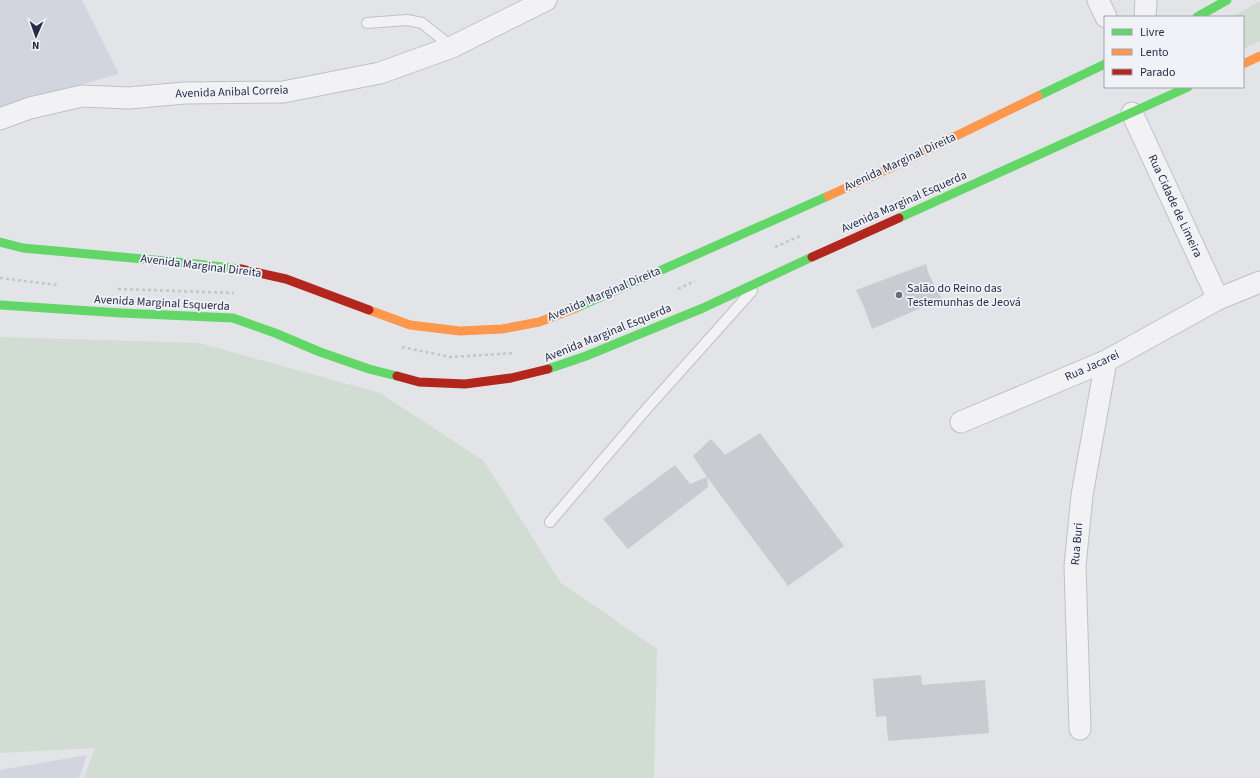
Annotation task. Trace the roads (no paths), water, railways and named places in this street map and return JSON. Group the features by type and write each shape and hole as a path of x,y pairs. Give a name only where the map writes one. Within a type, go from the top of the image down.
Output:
{"main road":[{"path":"1199,16 1227,0"},
{"path":"1244,64 1260,56"},
{"name":"Avenida Marginal Direita","path":"0,242 23,248 247,270 286,279 410,325 460,331 502,329 539,322 572,310 714,248 886,170 1104,64"},
{"name":"Avenida Marginal Esquerda","path":"0,305 121,313 233,318 320,352 369,369 419,382 465,384 511,378 546,370 586,356 703,308 763,279 1186,88"}],"street":[{"name":"Avenida Anibal Correia","path":"0,119 30,108 82,96 129,98 184,93 283,92 380,73 452,47 527,8 546,0"},
{"path":"1098,0 1106,16"},
{"path":"1145,16 1146,0"},
{"name":"Rua Cidade de Limeira","path":"1132,113 1218,299"},
{"name":"Rua Jacarei","path":"961,422 1106,361 1218,299 1259,283"},
{"name":"Rua Buri","path":"1080,729 1075,566 1082,496 1106,361"}],"lane":[{"path":"367,23 407,20 422,23 452,47"},
{"path":"550,522 642,414 763,279"}],"place":[{"name":"Salão do Reino das Testemunhas de Jeová","path":"899,295"}]}
